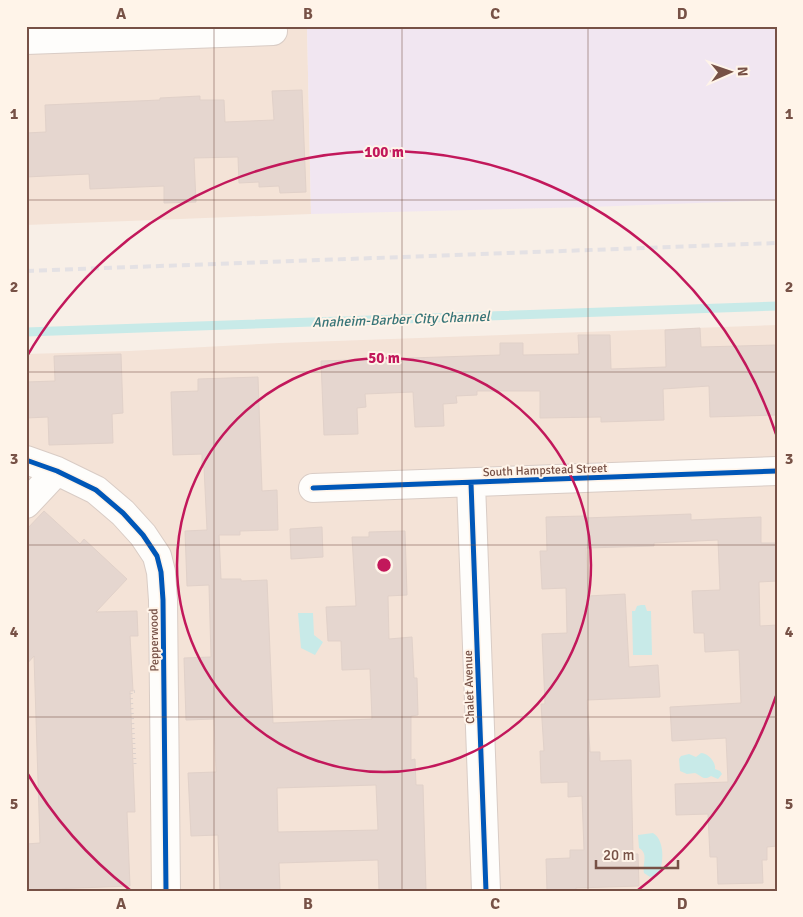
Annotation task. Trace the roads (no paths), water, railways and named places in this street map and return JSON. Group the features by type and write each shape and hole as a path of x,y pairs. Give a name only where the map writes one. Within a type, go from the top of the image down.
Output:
{"street":[{"path":"26,40 96,32 274,31"},
{"name":"Pepperwood","path":"26,460 57,471 96,490 123,513 143,535 156,556 161,572 163,600 166,891"},
{"path":"26,504 57,471"},
{"name":"South Hampstead Street","path":"313,488 777,471"},
{"name":"Chalet Avenue","path":"471,483 486,891"}],"water":[{"path":"645,605 647,611 651,611 652,655 633,655 632,611 635,611 637,606"},
{"path":"298,613 313,613 314,635 323,642 315,655 301,648"},
{"path":"701,753 711,758 715,769 722,774 718,779 711,776 704,778 695,773 687,774 680,771 679,759 681,756 689,754 696,757"},
{"path":"653,833 660,841 662,859 658,875 650,877 644,873 644,853 639,848 638,835"}],"waterway":[{"name":"Anaheim-Barber City Channel","path":"26,332 777,306"}],"railway":[{"path":"26,271 777,243"}]}
